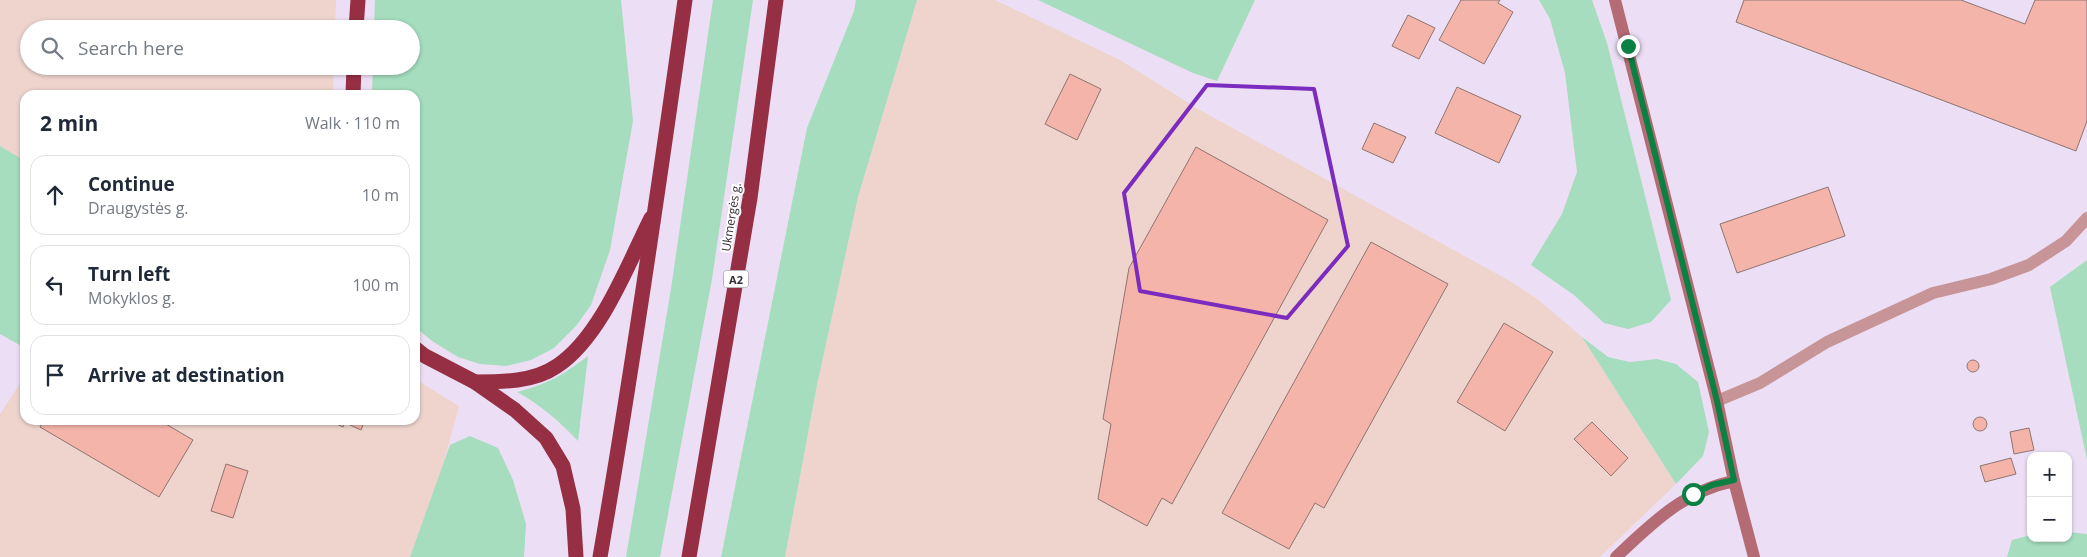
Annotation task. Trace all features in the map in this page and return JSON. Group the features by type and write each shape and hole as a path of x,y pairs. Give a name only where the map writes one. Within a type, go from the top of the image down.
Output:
{"highway":[{"path":"357,20 358,0"},
{"path":"600,557 657,205 685,0"},
{"name":"Ukmergės g.","path":"689,557 750,198 776,0"},
{"path":"353,90 354,75"},
{"path":"475,382 499,382 539,375 557,366 579,347 599,323 657,205"},
{"path":"420,352 475,382 515,410 546,438 562,466 572,509 576,557"}],"street":[{"path":"1615,0 1717,401 1734,480 1754,557"},
{"path":"1717,401 1760,383 1828,342 1933,293 1991,279 2029,265 2066,241 2087,218"},
{"path":"1616,557 1659,517 1693,494 1712,485 1734,480"}],"highlighted area":[{"path":"1207,85 1314,89 1348,246 1287,318 1140,291 1124,193"}],"shaded area":[{"path":"0,0 336,0 335,20 20,20 20,75 334,75 333,90 20,90 20,158 0,146"},
{"path":"917,0 995,0 1120,60 1200,110 1510,281 1536,298 1582,337 1676,484 1600,557 785,557 817,385 858,197"},
{"path":"420,382 459,406 441,473 410,557 0,557 0,414 20,384 20,425 420,425"}],"green space":[{"path":"375,0 621,0 633,121 610,250 591,305 576,326 554,348 531,360 506,366 480,364 458,357 420,331 420,90 372,90 373,75 420,75 420,20 374,20"},
{"path":"713,0 753,0 712,279 660,557 626,557 671,289"},
{"path":"856,0 917,0 858,197 817,385 785,557 721,557 807,128 854,11"},
{"path":"1038,0 1255,0 1217,81 1193,73"},
{"path":"1539,0 1592,0 1607,43 1671,300 1651,322 1628,329 1604,323 1574,295 1531,265 1562,214 1577,172 1565,73 1550,19"},
{"path":"0,146 20,158 20,345 0,334"},
{"path":"2087,260 2087,460 2050,287"},
{"path":"1582,337 1608,357 1630,362 1657,359 1676,364 1698,382 1709,432 1703,456 1676,484"},
{"path":"588,356 578,441 550,414 517,392 538,386 555,378"},
{"path":"470,436 498,448 513,480 526,524 524,557 410,557 450,445"},
{"path":"2072,532 2087,534 2087,557 2007,557 2012,540 2027,536 2027,542 2072,542"}],"building":[{"path":"1461,0 1500,0 1498,3 1513,12 1484,64 1439,40"},
{"path":"1744,0 1961,0 2025,24 2035,0 2087,0 2087,121 2076,151 1736,22"},
{"path":"1408,15 1435,28 1419,59 1392,46"},
{"path":"1070,74 1101,89 1077,140 1045,124"},
{"path":"1457,87 1521,116 1499,163 1435,133"},
{"path":"1374,123 1406,137 1393,163 1362,149"},
{"path":"1196,147 1328,220 1172,504 1162,498 1147,526 1098,499 1111,424 1103,419 1129,268"},
{"path":"1828,187 1845,236 1737,273 1720,224"},
{"path":"1371,242 1448,284 1324,508 1315,503 1289,549 1222,513"},
{"path":"1504,323 1553,352 1505,431 1457,402"},
{"path":"1971,360 1975,360 1979,366 1975,372 1971,372 1967,368 1967,364"},
{"path":"1980,417 1985,419 1987,424 1985,429 1980,431 1975,429 1973,424 1975,419"},
{"path":"1592,422 1628,458 1611,476 1574,439"},
{"path":"41,425 168,425 193,440 159,497 40,427"},
{"path":"350,425 363,425 361,430"},
{"path":"2029,428 2034,450 2014,454 2010,432"},
{"path":"2011,458 2016,474 1985,482 1980,466"},
{"path":"226,464 248,471 233,518 211,511"}],"route":[{"path":"1628,46 1717,401 1734,480 1712,485 1693,494"}]}
